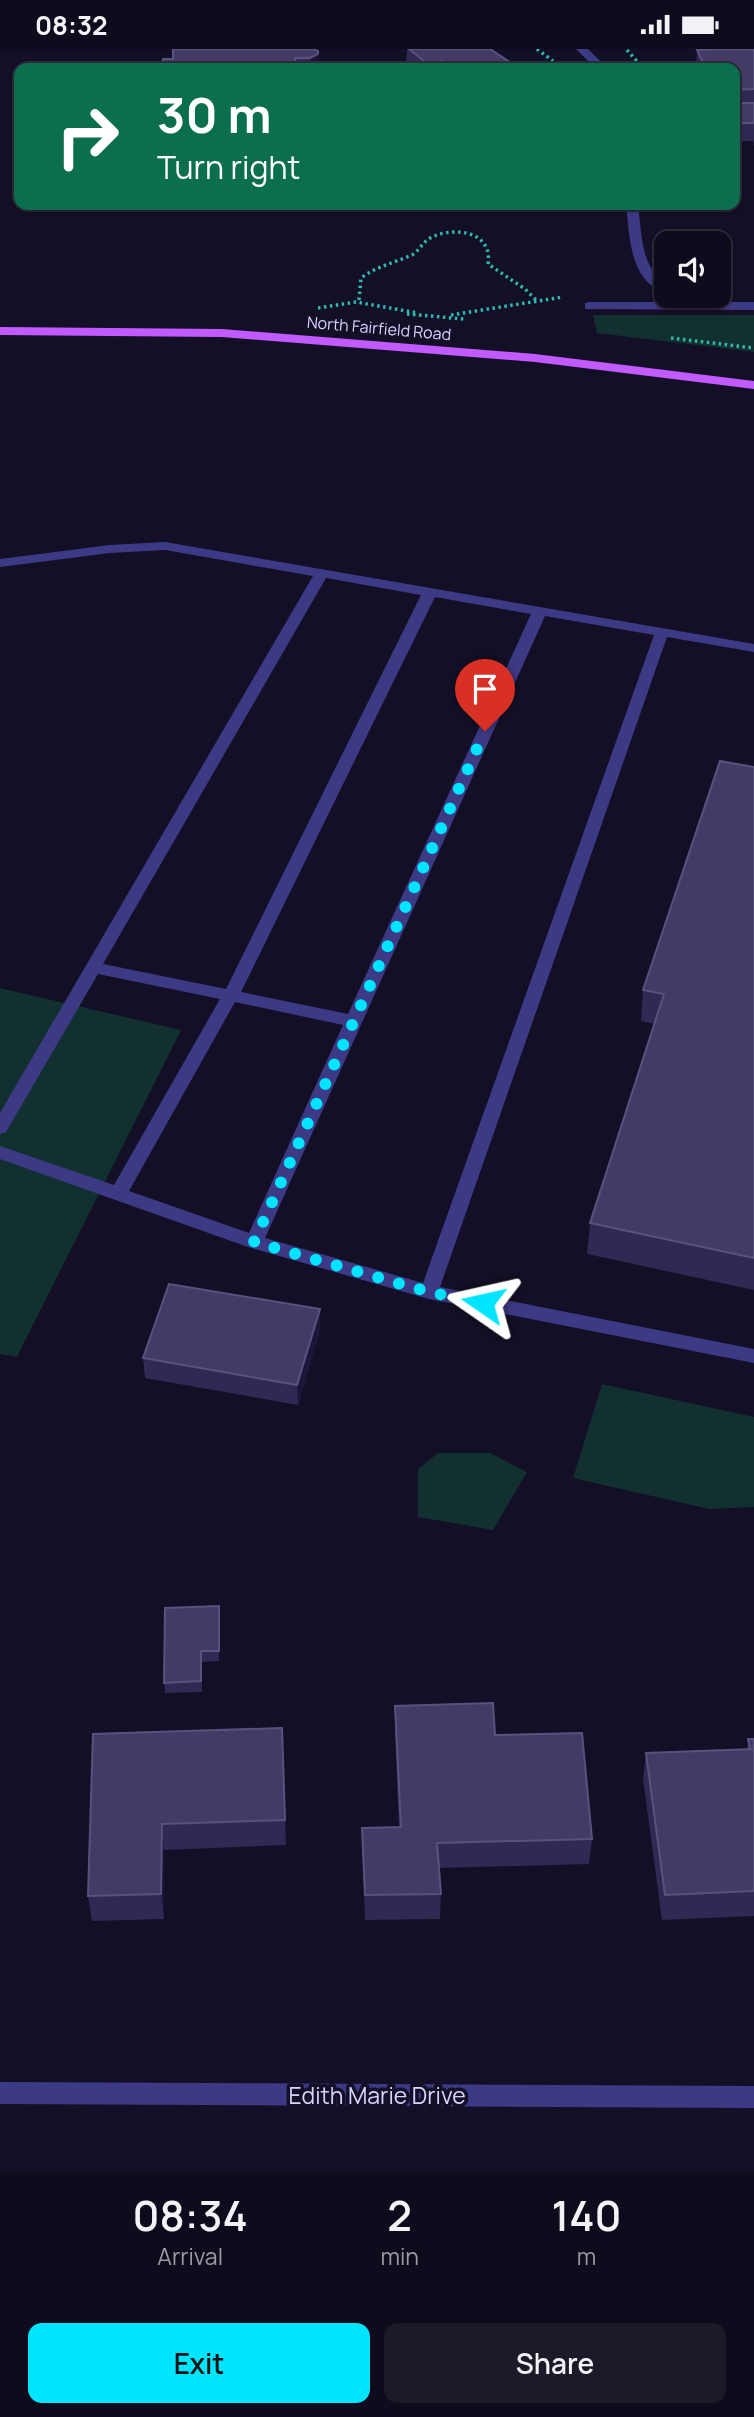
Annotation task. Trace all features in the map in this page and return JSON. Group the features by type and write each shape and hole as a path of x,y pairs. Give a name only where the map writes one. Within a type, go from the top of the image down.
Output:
{"main road":[{"name":"North Fairfield Road","path":"0,331 222,333 535,358 754,385"}],"street":[{"path":"582,49 596,63"},
{"path":"633,210 643,271 654,282"},
{"path":"589,306 654,306"},
{"path":"731,306 754,306"},
{"path":"0,563 110,549 165,546 754,648"},
{"path":"0,1128 322,573"},
{"path":"118,1194 230,995 430,592"},
{"path":"254,1242 540,611"},
{"path":"429,1292 663,632"},
{"path":"93,967 353,1021"},
{"path":"0,1152 254,1242 429,1292 754,1356"},
{"name":"Edith Marie Drive","path":"0,2093 754,2097"}],"path":[{"path":"537,49 554,63"},
{"path":"626,49 639,63"},
{"path":"359,300 361,278 375,266 417,253 426,240 453,232 474,235 483,240 489,249 488,264 499,276 530,291 536,300"},
{"path":"318,308 337,302 359,300 433,316 456,315 536,300 570,297"}],"green space":[{"path":"593,315 754,315 754,352 597,333"},
{"path":"0,988 181,1030 17,1357 0,1354"},
{"path":"602,1384 754,1417 754,1507 709,1509 573,1478"},
{"path":"438,1453 490,1453 527,1472 493,1530 418,1517 418,1469"}],"building":[{"path":"173,49 318,51 318,54 310,58 295,58 296,63 163,63 163,59 173,59"},
{"path":"409,49 490,49 511,63 442,61 426,63"},
{"path":"754,49 754,89 740,90 740,63 703,63 697,50"},
{"path":"740,103 754,103 754,123 740,123"},
{"path":"720,761 754,767 754,1258 590,1223 664,994 643,990"},
{"path":"169,1284 320,1309 297,1385 143,1358"},
{"path":"219,1606 219,1651 201,1651 201,1681 164,1683 165,1608"},
{"path":"493,1703 495,1735 582,1733 592,1839 437,1843 441,1894 365,1895 362,1828 401,1827 395,1706"},
{"path":"282,1728 285,1820 162,1824 161,1894 88,1896 93,1734"},
{"path":"748,1739 754,1739 754,1749 750,1749"},
{"path":"754,1749 754,1891 665,1895 646,1753"}],"route":[{"path":"483,1303 429,1292 254,1242 485,731"}]}
